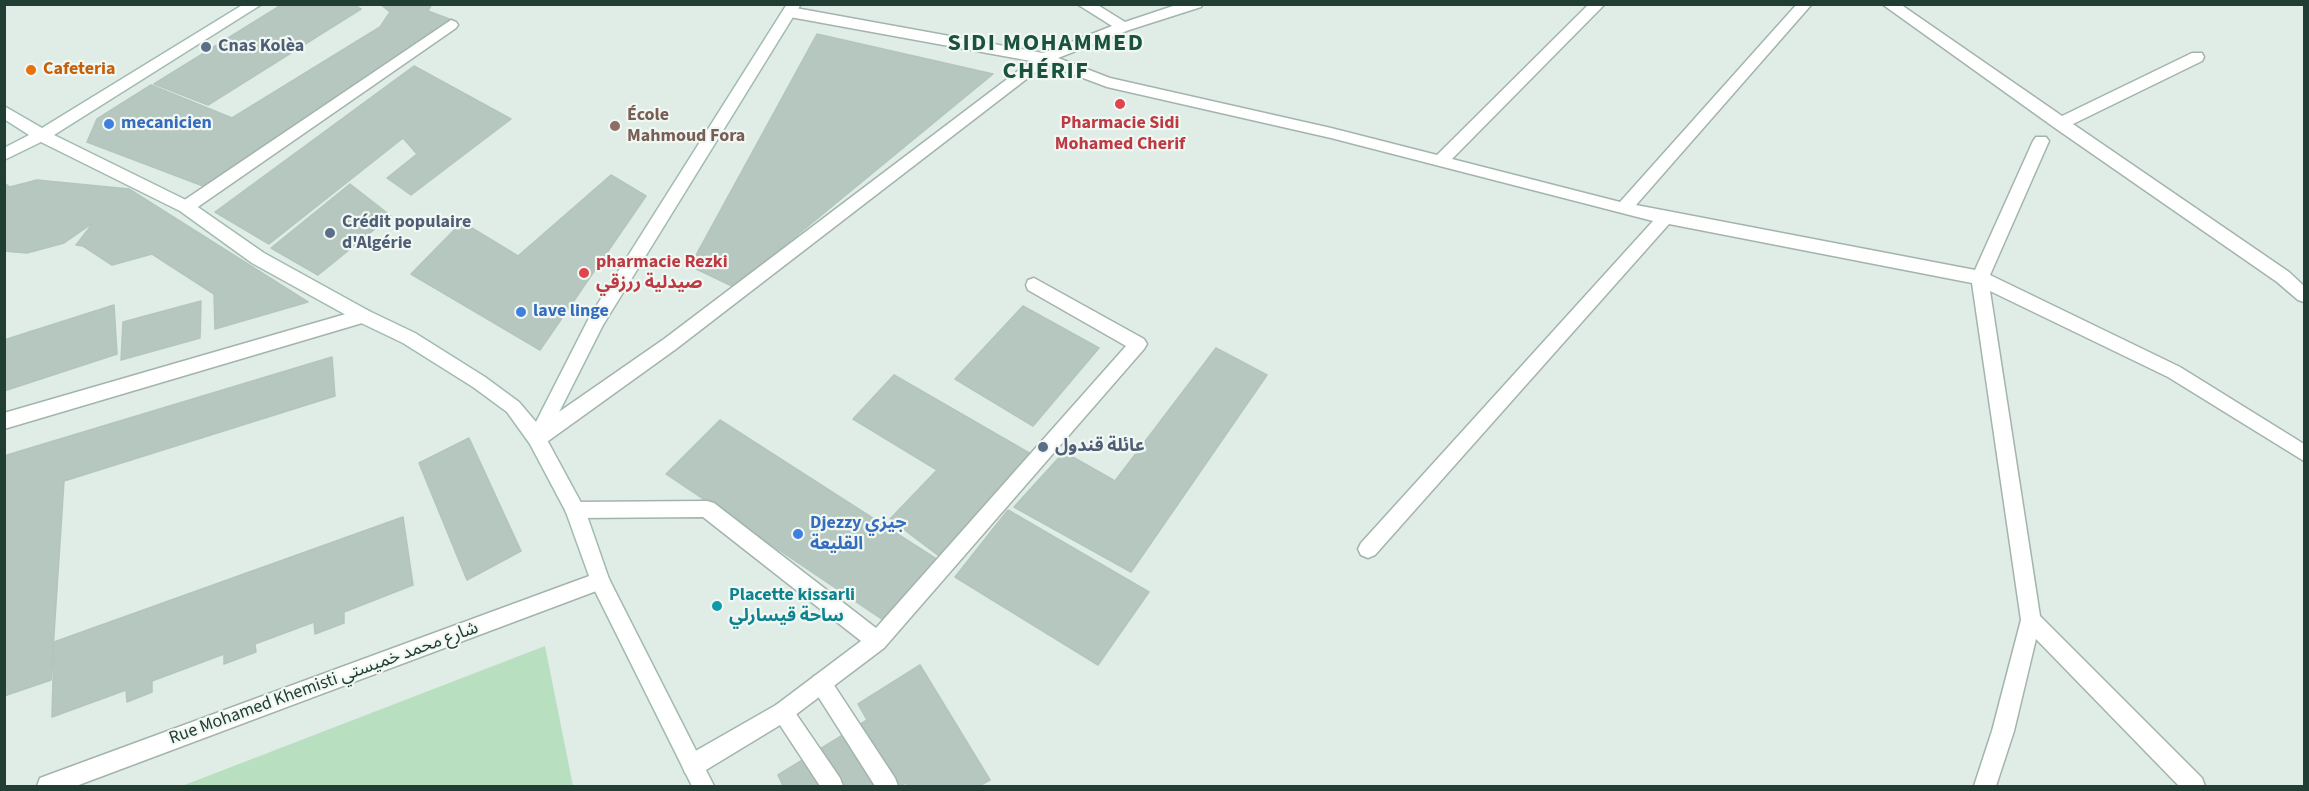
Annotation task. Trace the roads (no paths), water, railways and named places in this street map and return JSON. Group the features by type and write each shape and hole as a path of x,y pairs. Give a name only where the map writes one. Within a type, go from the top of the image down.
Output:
{"street":[{"path":"4,155 43,136 255,4"},
{"path":"1084,4 1124,27"},
{"path":"537,438 670,344 1044,58 1124,27 1196,4"},
{"path":"1439,162 1598,4"},
{"path":"1623,209 1805,4"},
{"path":"1889,4 2273,271 2304,295"},
{"path":"537,438 596,321 792,8 1044,58 1107,82 1331,133 1623,209 1980,278 2174,372 2304,453"},
{"path":"186,207 451,26"},
{"path":"2060,124 2197,57"},
{"path":"4,111 43,136 186,207 258,258 363,316 409,338 479,381 513,407 537,438 575,510 600,581 703,786"},
{"path":"1985,786 2003,731 2031,620 1980,278 2041,141"},
{"path":"1368,549 1666,217"},
{"path":"693,765 783,712 877,641 1138,344 1034,285"},
{"path":"4,422 363,316"},
{"path":"575,510 707,509 877,641"},
{"name":"Rue Mohamed Khemisti شارع محمد خميستي","path":"48,786 600,581"},
{"path":"2031,620 2194,786"},
{"path":"821,683 887,786"},
{"path":"783,712 832,786"}],"place":[{"name":"Cnas Kolèa","path":"206,47"},
{"name":"Cafeteria","path":"31,70"},
{"name":"Pharmacie Sidi Mohamed Cherif","path":"1120,104"},
{"name":"mecanicien","path":"109,124"},
{"name":"École Mahmoud Fora","path":"615,126"},
{"name":"Crédit populaire d'Algérie","path":"330,233"},
{"name":"pharmacie Rezki صيدلية ررزقي","path":"584,273"},
{"name":"lave linge","path":"521,312"},
{"name":"عائلة قندول","path":"1043,447"},
{"name":"Djezzy جيزي القليعة","path":"798,534"},
{"name":"Placette kissarli ساحة قيسارلي","path":"717,606"}],"district":[{"name":"SIDI MOHAMMED CHÉRIF","path":"1046,59"}]}
